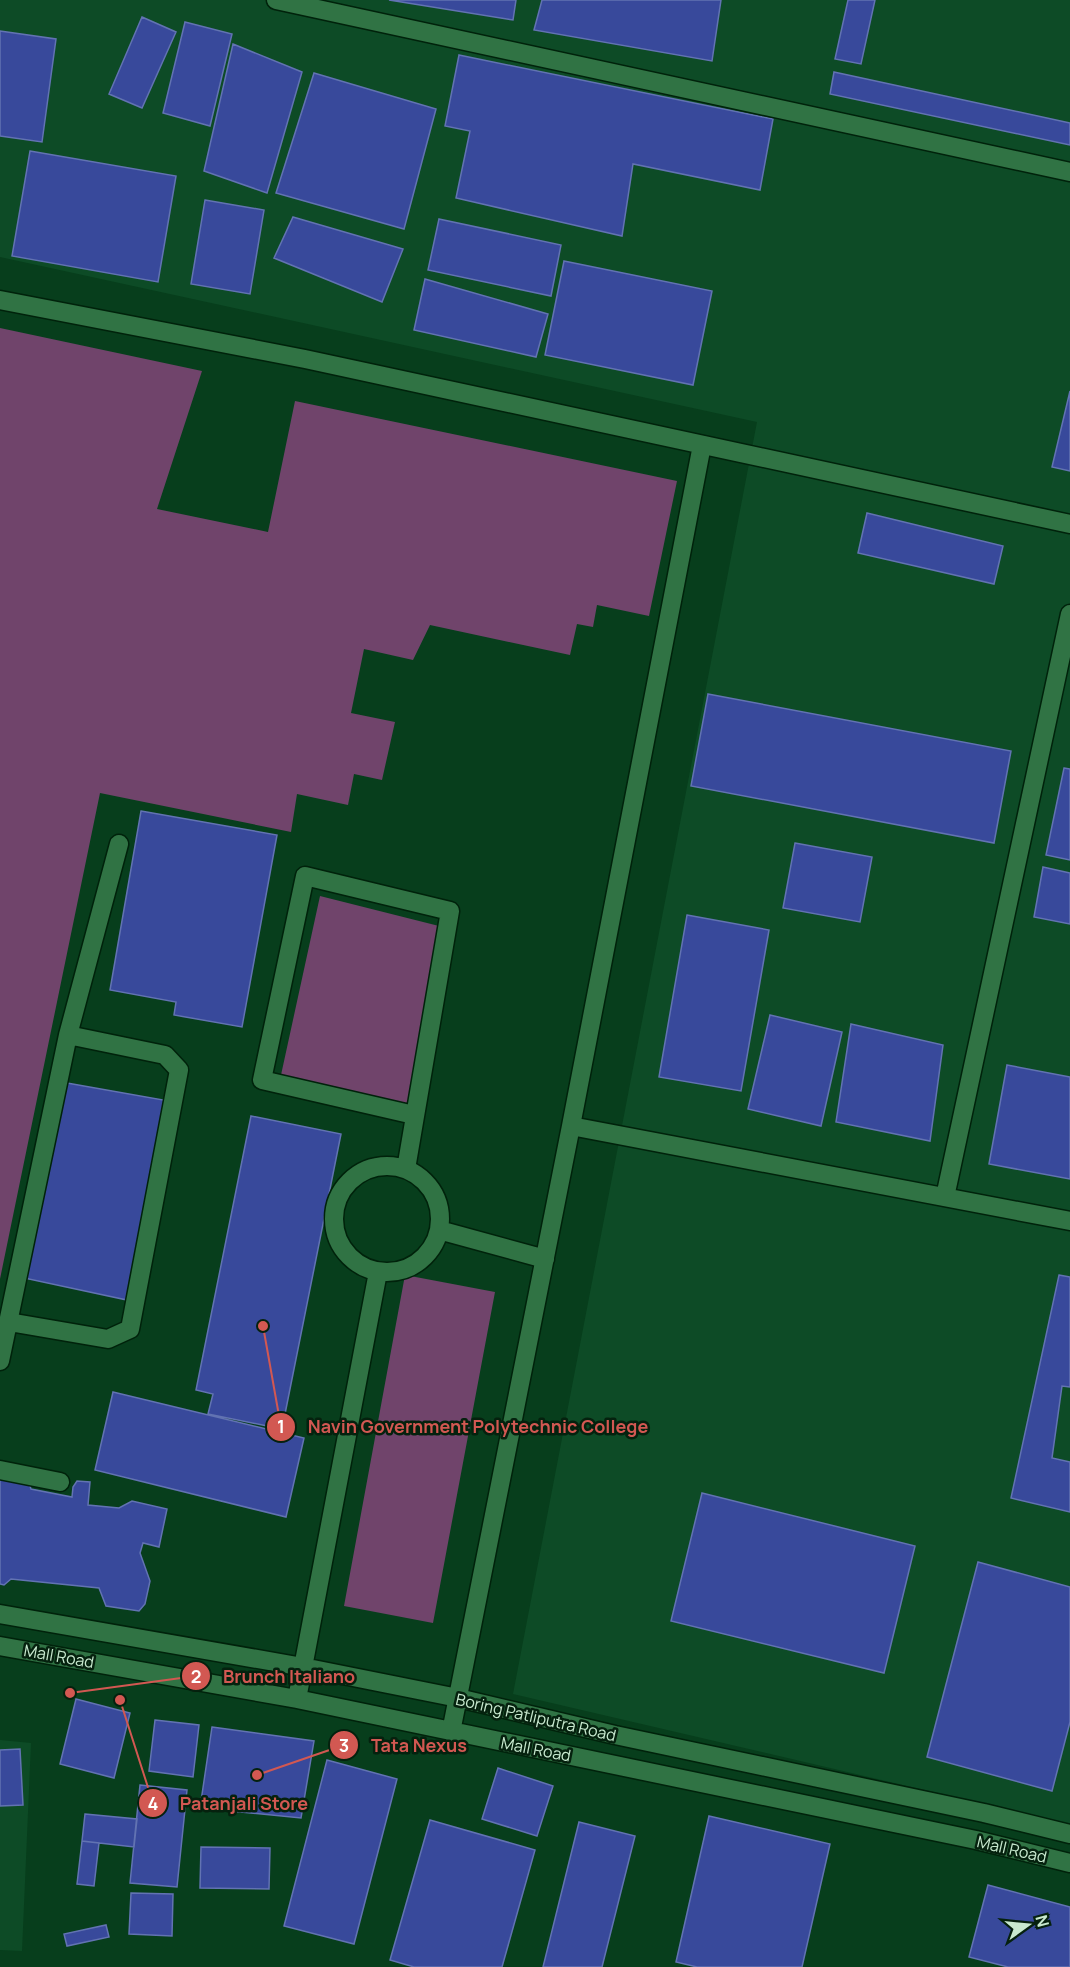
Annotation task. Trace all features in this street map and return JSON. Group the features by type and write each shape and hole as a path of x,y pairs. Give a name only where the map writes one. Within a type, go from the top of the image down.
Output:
{"street":[{"path":"276,0 1070,172"},
{"path":"0,300 305,359 1070,525"},
{"path":"451,1732 571,1126 702,444"},
{"path":"945,1197 1070,614"},
{"path":"0,1361 68,1035 119,844"},
{"path":"406,1169 450,911 305,876 262,1080 414,1115"},
{"path":"9,1322 108,1339 130,1329 179,1070 165,1055 68,1035"},
{"path":"571,1126 1070,1221"},
{"path":"389,1166 406,1169 419,1176 430,1187 437,1200 440,1215 439,1230 433,1245 423,1258 410,1267 394,1272 378,1272 361,1266 347,1254 338,1240 334,1222 335,1204 343,1188 355,1176 371,1168 389,1166"},
{"path":"439,1230 545,1259"},
{"path":"297,1699 378,1272"},
{"path":"0,1470 60,1482"},
{"name":"Boring Patliputra Road","path":"0,1614 303,1667 458,1698 615,1735 984,1813 1070,1834"},
{"name":"Mall Road","path":"0,1646 297,1699 976,1840 1070,1863"},
{"path":"608,1763 615,1735"},
{"path":"976,1840 984,1813"}],"shaded area":[{"path":"0,0 1070,0 1070,1824 513,1694 757,422 0,257"},
{"path":"0,328 202,371 157,509 268,532 295,401 677,481 649,616 597,605 593,627 577,624 570,655 430,625 413,660 364,649 351,713 395,722 382,780 354,774 348,805 297,794 291,832 100,793 0,1279"},
{"path":"320,896 439,926 407,1105 281,1075"},
{"path":"405,1275 495,1292 433,1623 344,1606"},
{"path":"0,1740 31,1743 22,1951 0,1950"}],"building":[{"path":"389,0 516,0 513,20"},
{"path":"542,0 721,0 712,61 534,30"},
{"path":"848,0 875,0 861,64 835,59"},
{"path":"142,17 176,32 142,108 109,94"},
{"path":"185,22 232,34 210,126 163,113"},
{"path":"0,31 56,39 42,142 0,136"},
{"path":"233,44 302,72 267,193 204,171"},
{"path":"459,55 773,119 760,190 633,164 622,236 456,198 470,131 445,126"},
{"path":"834,72 1070,123 1070,145 830,94"},
{"path":"314,73 436,109 404,229 276,193"},
{"path":"30,151 176,176 158,282 12,256"},
{"path":"205,200 264,210 250,294 191,284"},
{"path":"293,217 403,249 382,302 274,258"},
{"path":"439,219 561,245 551,296 428,270"},
{"path":"564,261 712,291 693,385 545,355"},
{"path":"425,279 548,314 536,357 414,330"},
{"path":"1070,391 1070,471 1052,467"},
{"path":"867,513 1003,546 994,584 858,553"},
{"path":"708,694 1011,751 994,843 691,786"},
{"path":"1064,768 1070,769 1070,860 1046,855"},
{"path":"141,811 277,835 242,1027 174,1015 176,1002 110,990"},
{"path":"795,843 872,857 860,922 783,908"},
{"path":"1043,867 1070,873 1070,924 1034,917"},
{"path":"687,915 769,930 741,1091 659,1077"},
{"path":"770,1015 842,1032 821,1126 748,1109"},
{"path":"851,1024 943,1045 930,1141 836,1122"},
{"path":"1007,1065 1070,1077 1070,1179 989,1164"},
{"path":"67,1083 169,1101 127,1300 24,1278"},
{"path":"251,1116 341,1134 282,1429 208,1414 213,1394 196,1390"},
{"path":"1059,1275 1070,1277 1070,1387 1062,1386 1052,1458 1070,1462 1070,1512 1011,1498"},
{"path":"113,1392 304,1438 286,1517 95,1470"},
{"path":"0,1477 29,1483 31,1489 72,1497 73,1487 77,1481 90,1482 88,1505 119,1508 132,1501 167,1509 159,1547 143,1543 140,1553 150,1581 145,1604 139,1611 106,1606 99,1588 11,1579 4,1585 0,1584"},
{"path":"702,1493 915,1546 884,1673 671,1621"},
{"path":"978,1562 1070,1587 1070,1722 1052,1791 927,1757"},
{"path":"76,1699 130,1713 114,1778 60,1764"},
{"path":"155,1720 199,1725 193,1777 149,1771"},
{"path":"212,1727 314,1741 301,1818 200,1808"},
{"path":"20,1749 23,1805 0,1806 0,1750"},
{"path":"327,1760 397,1779 354,1944 284,1926"},
{"path":"498,1768 553,1786 537,1836 482,1819"},
{"path":"140,1785 187,1790 177,1887 130,1883"},
{"path":"85,1814 137,1819 134,1847 82,1841"},
{"path":"709,1816 830,1844 802,1967 697,1967 676,1962"},
{"path":"430,1820 535,1850 502,1967 414,1967 390,1960"},
{"path":"579,1822 635,1836 602,1967 543,1967"},
{"path":"82,1841 99,1843 94,1886 77,1884"},
{"path":"201,1847 270,1848 269,1889 200,1888"},
{"path":"988,1885 1070,1907 1070,1967 1008,1967 969,1957"},
{"path":"131,1893 173,1894 172,1936 129,1934"},
{"path":"106,1925 109,1937 67,1946 64,1934"}],"place":[{"name":"Navin Government Polytechnic College","path":"263,1326"},
{"name":"Brunch Italiano","path":"70,1693"},
{"name":"Patanjali Store","path":"120,1700"},
{"name":"Tata Nexus","path":"257,1775"}]}
